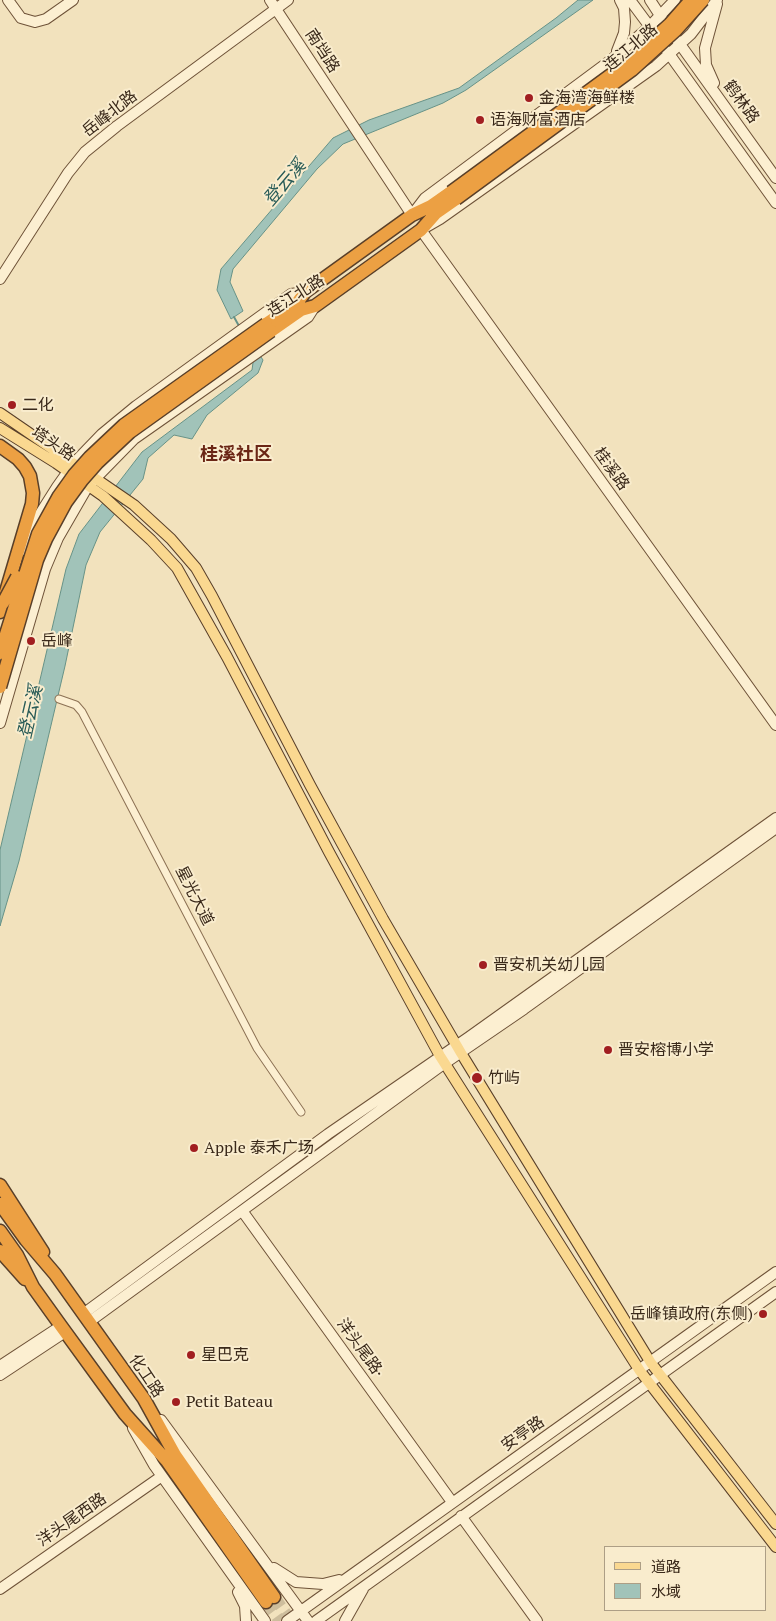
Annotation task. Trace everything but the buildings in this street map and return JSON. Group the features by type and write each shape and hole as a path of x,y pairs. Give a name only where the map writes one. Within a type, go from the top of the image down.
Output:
{"highway":[{"name":"连江北路","path":"0,653 38,534 59,496 90,457 107,440 124,424 269,328 302,310 315,306 421,230 453,195 627,64 670,24 691,0"},
{"name":"连江北路","path":"0,687 37,560 46,539 66,502 82,480 108,452 130,432 269,328 305,292 412,215 453,195 632,70 676,30 703,0"},
{"path":"0,446 22,463 30,476 33,493 32,504 1,610"},
{"path":"1,610 30,556"},
{"path":"0,1185 34,1235 55,1274"},
{"name":"化工路","path":"0,1204 26,1240 55,1274 144,1399 174,1455 270,1599 167,1461 125,1414 33,1287 17,1255 0,1231"},
{"path":"4,1257 33,1287"}],"main road":[{"path":"8,0 21,18 35,22 46,19 73,0"},
{"name":"岳峰北路","path":"0,279 68,172 85,152 273,4 288,0"},
{"path":"611,60 620,46 624,33 625,13 620,0"},
{"path":"630,0 776,203"},
{"name":"鹤林路","path":"650,0 776,178"},
{"path":"412,215 425,198 611,60 649,27 675,0"},
{"path":"421,230 440,219 670,55 699,25 718,0"},
{"path":"718,0 705,43 705,56 724,104"},
{"name":"南垱路","path":"273,4 412,215"},
{"name":"桂溪路","path":"421,230 776,725"},
{"path":"1,610 33,528 45,505 71,468 102,434 136,406 291,294 305,292"},
{"path":"0,723 45,568 61,532 88,486 139,435 308,317 315,306"},
{"name":"塔头路","path":"0,413 71,468 88,486 117,508 151,540 182,575 228,657 329,852 442,1060 640,1372 776,1547"},
{"name":"塔头路","path":"0,428 71,468"},
{"path":"71,468 96,478 152,520 178,547 202,578 383,919 459,1049 659,1375 776,1524"},
{"path":"459,1049 776,818"},
{"path":"86,1318 322,1138 459,1049 776,828"},
{"path":"86,1318 243,1212 442,1060"},
{"name":"洋头尾路·","path":"243,1212 452,1502"},
{"name":"安亭路","path":"287,1621 452,1502 640,1372 776,1272"},
{"name":"安亭路","path":"316,1621 776,1292"},
{"path":"0,1366 63,1329"},
{"path":"0,1375 63,1329"},
{"path":"144,1399 183,1449 308,1621"},
{"path":"125,1414 162,1476 265,1621"},
{"name":"洋头尾西路","path":"0,1590 162,1476"},
{"path":"461,1516 537,1621"},
{"path":"264,1560 282,1575 296,1582 310,1585 334,1582 356,1572"},
{"path":"227,1568 245,1606 246,1621"},
{"path":"345,1621 366,1585"}],"street":[{"name":"星光大道","path":"60,699 76,705 82,712 254,1043 300,1112"}],"water":[{"path":"578,0 593,0 466,90 443,103 343,144 317,169 233,269 230,282 243,311 231,319 217,290 221,269 333,138 369,120 459,88"},
{"path":"255,348 263,360 258,373 207,415 192,439 174,435 148,458 143,479 100,532 86,565 65,666 19,861 0,926 0,850 66,569 79,534 142,452 252,370"}],"waterway":[{"name":"登云溪","path":"234,317 239,326"}],"tunnel":[{"path":"274,1597 291,1621"},
{"path":"266,1602 280,1621"}],"place":[{"name":"金海湾海鲜楼","path":"529,98"},
{"name":"语海财富酒店","path":"480,120"},
{"name":"二化","path":"12,405"},
{"name":"岳峰","path":"31,641"},
{"name":"晋安机关幼儿园","path":"483,965"},
{"name":"晋安榕博小学","path":"608,1050"},
{"name":"竹屿","path":"477,1078"},
{"name":"Apple 泰禾广场","path":"194,1148"},
{"name":"岳峰镇政府(东侧)","path":"763,1314"},
{"name":"星巴克","path":"191,1355"},
{"name":"Petit Bateau","path":"176,1402"}],"district":[{"name":"桂溪社区","path":"236,455"}]}
